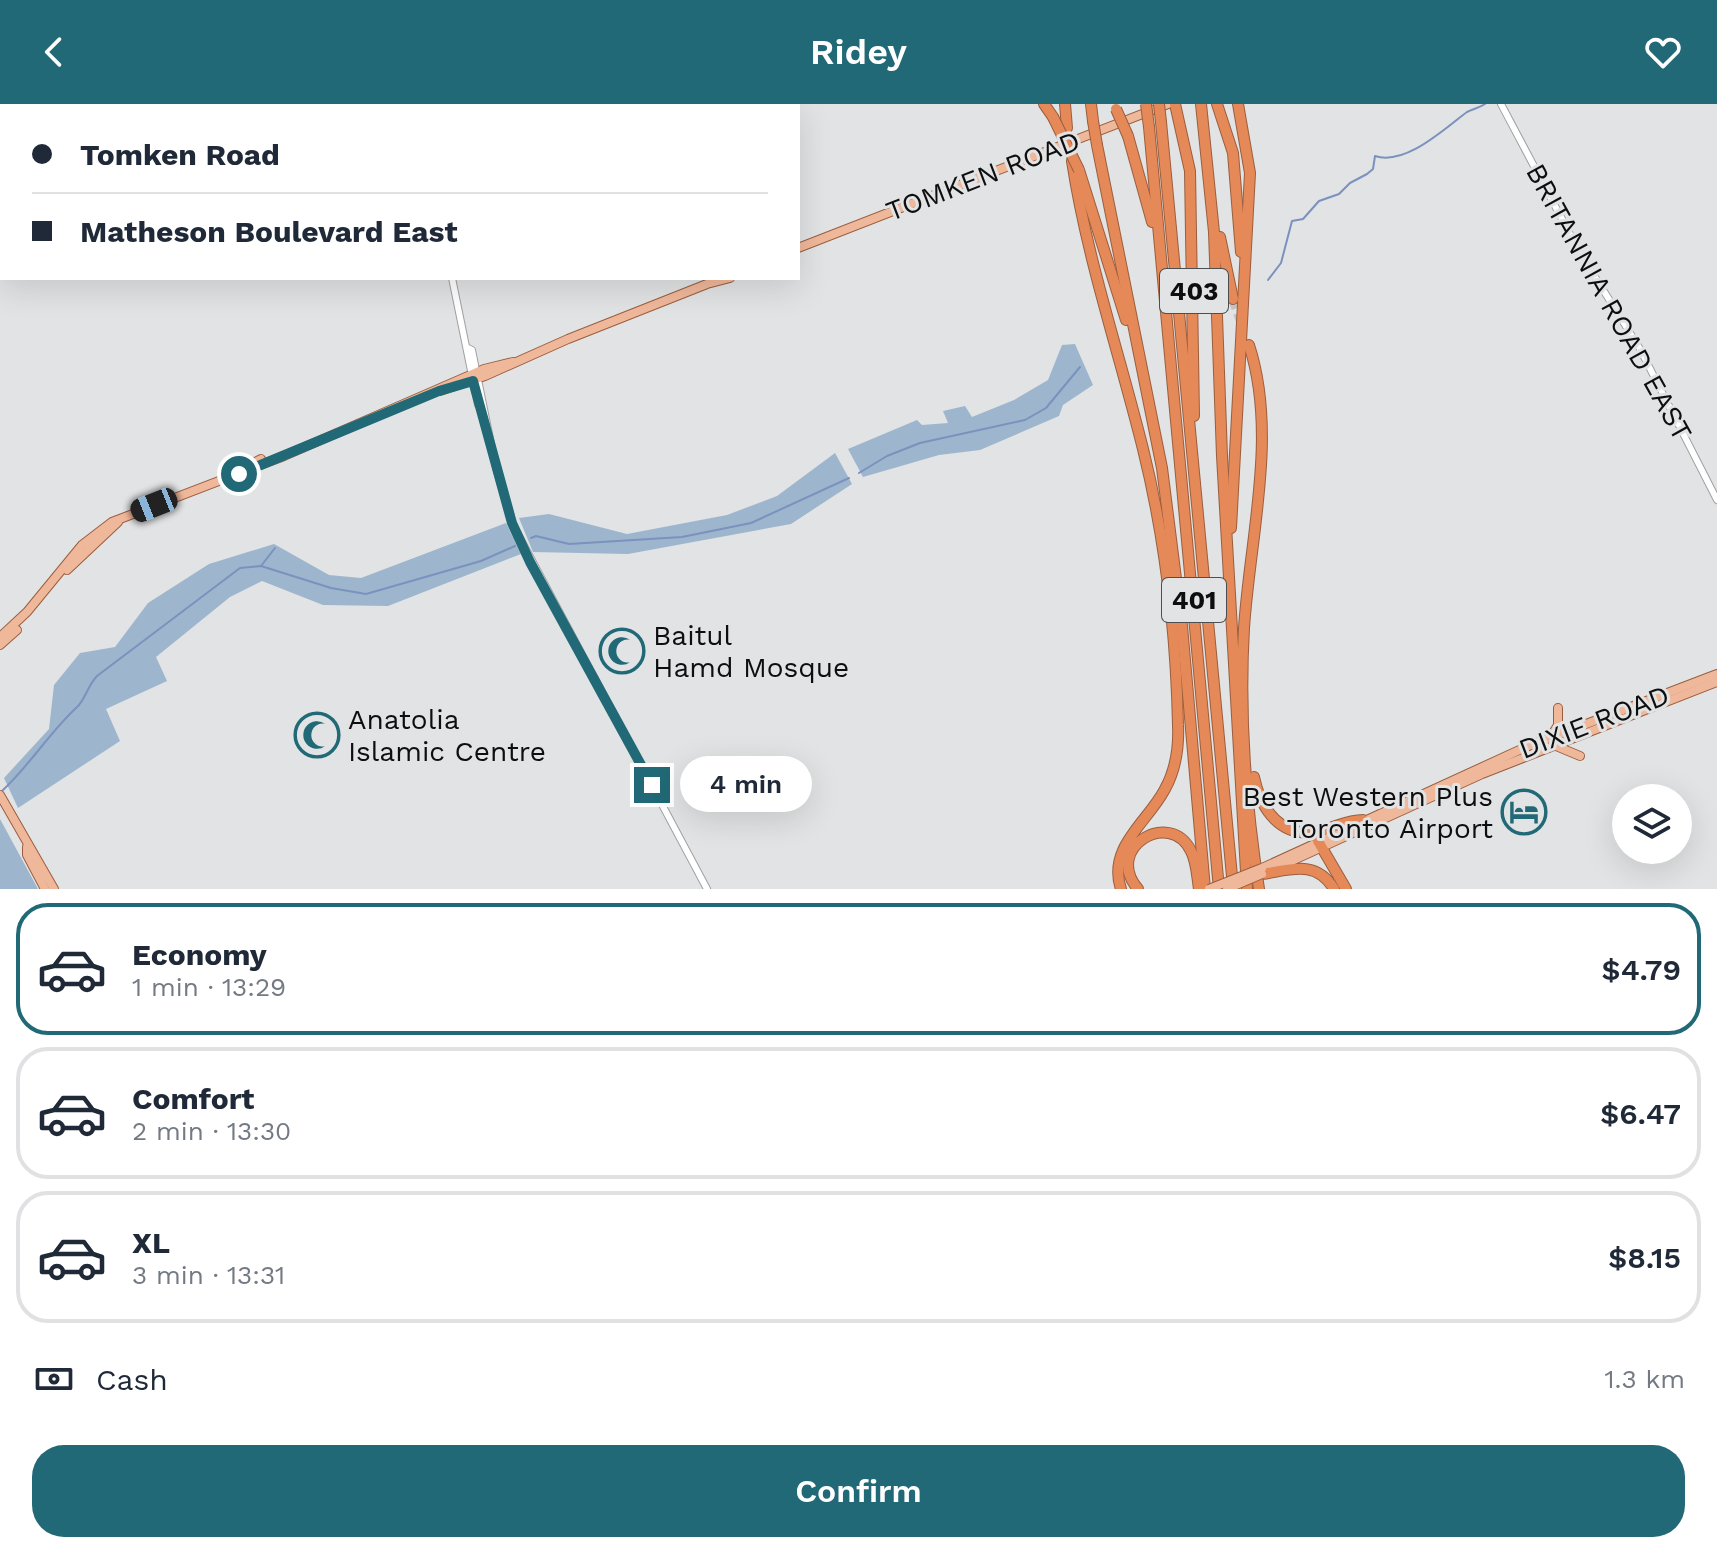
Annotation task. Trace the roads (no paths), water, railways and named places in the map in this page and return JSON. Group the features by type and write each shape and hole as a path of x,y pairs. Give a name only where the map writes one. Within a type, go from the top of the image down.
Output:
{"highway":[{"path":"1044,104 1075,165 1146,388"},
{"path":"1065,104 1089,250 1152,491 1167,584 1177,700 1177,753 1172,773 1158,801 1123,847 1118,871 1121,889"},
{"name":"401","path":"1091,104 1162,468 1182,626 1207,889"},
{"name":"401","path":"1146,104 1219,889"},
{"name":"401","path":"1159,104 1233,889"},
{"path":"1217,104 1233,153 1237,183 1238,297 1228,562"},
{"path":"1238,104 1250,173 1238,297"},
{"name":"401","path":"1201,105 1208,156 1247,889"},
{"name":"403","path":"1114,106 1128,136 1153,224 1167,311"},
{"name":"403","path":"1177,109 1190,171 1193,235 1193,470"},
{"path":"1208,156 1213,170 1225,271 1238,297"},
{"path":"1249,345 1261,389 1263,426 1244,633 1245,720 1259,889"},
{"path":"1245,720 1259,799 1269,816 1284,827 1302,833 1363,820"},
{"path":"1138,889 1128,870 1131,852 1147,836 1163,833 1178,837 1190,849 1199,889"},
{"path":"1321,844 1346,889"},
{"path":"1262,871 1297,867 1310,869 1327,879 1334,889"}],"main road":[{"name":"TOMKEN ROAD","path":"800,247 1168,104"},
{"path":"0,645 26,621 77,558 118,522 232,474 237,468 289,452 710,281"},
{"path":"0,637 27,612 82,545 112,522 118,522"},
{"name":"DIXIE ROAD","path":"1321,844 1363,820 1717,674"},
{"name":"DIXIE ROAD","path":"1227,889 1552,742 1717,682"},
{"path":"1558,708 1558,725 1552,742 1580,756"},
{"path":"1,796 27,847 34,853 54,889"},
{"path":"27,847 27,855 45,889"},
{"name":"DIXIE ROAD","path":"1207,889 1262,871"}],"street":[{"name":"BRITANNIA ROAD EAST","path":"1501,104 1580,253 1640,349 1717,500"},
{"path":"452,280 475,376 478,405 483,407 503,494 530,562 707,889"}],"waterway":[{"path":"1268,280 1281,263 1292,221 1303,219 1319,201 1339,194 1350,183 1367,174 1373,169 1375,156 1387,158 1412,151 1467,112 1485,104"},
{"path":"859,473 887,456 920,443 1025,420 1046,408 1080,367"},
{"path":"531,538 536,536 569,544 682,537 751,523 849,478"},
{"path":"2,791 80,704 97,676 240,568 261,566 331,588 366,594 481,561 515,546"},
{"path":"261,566 275,548"}],"tunnel":[{"path":"1233,299 1242,324"}],"place":[{"name":"Baitul Hamd Mosque","path":"622,651"},
{"name":"Anatolia Islamic Centre","path":"317,735"},
{"name":"Best Western Plus Toronto Airport","path":"1524,812"}]}
